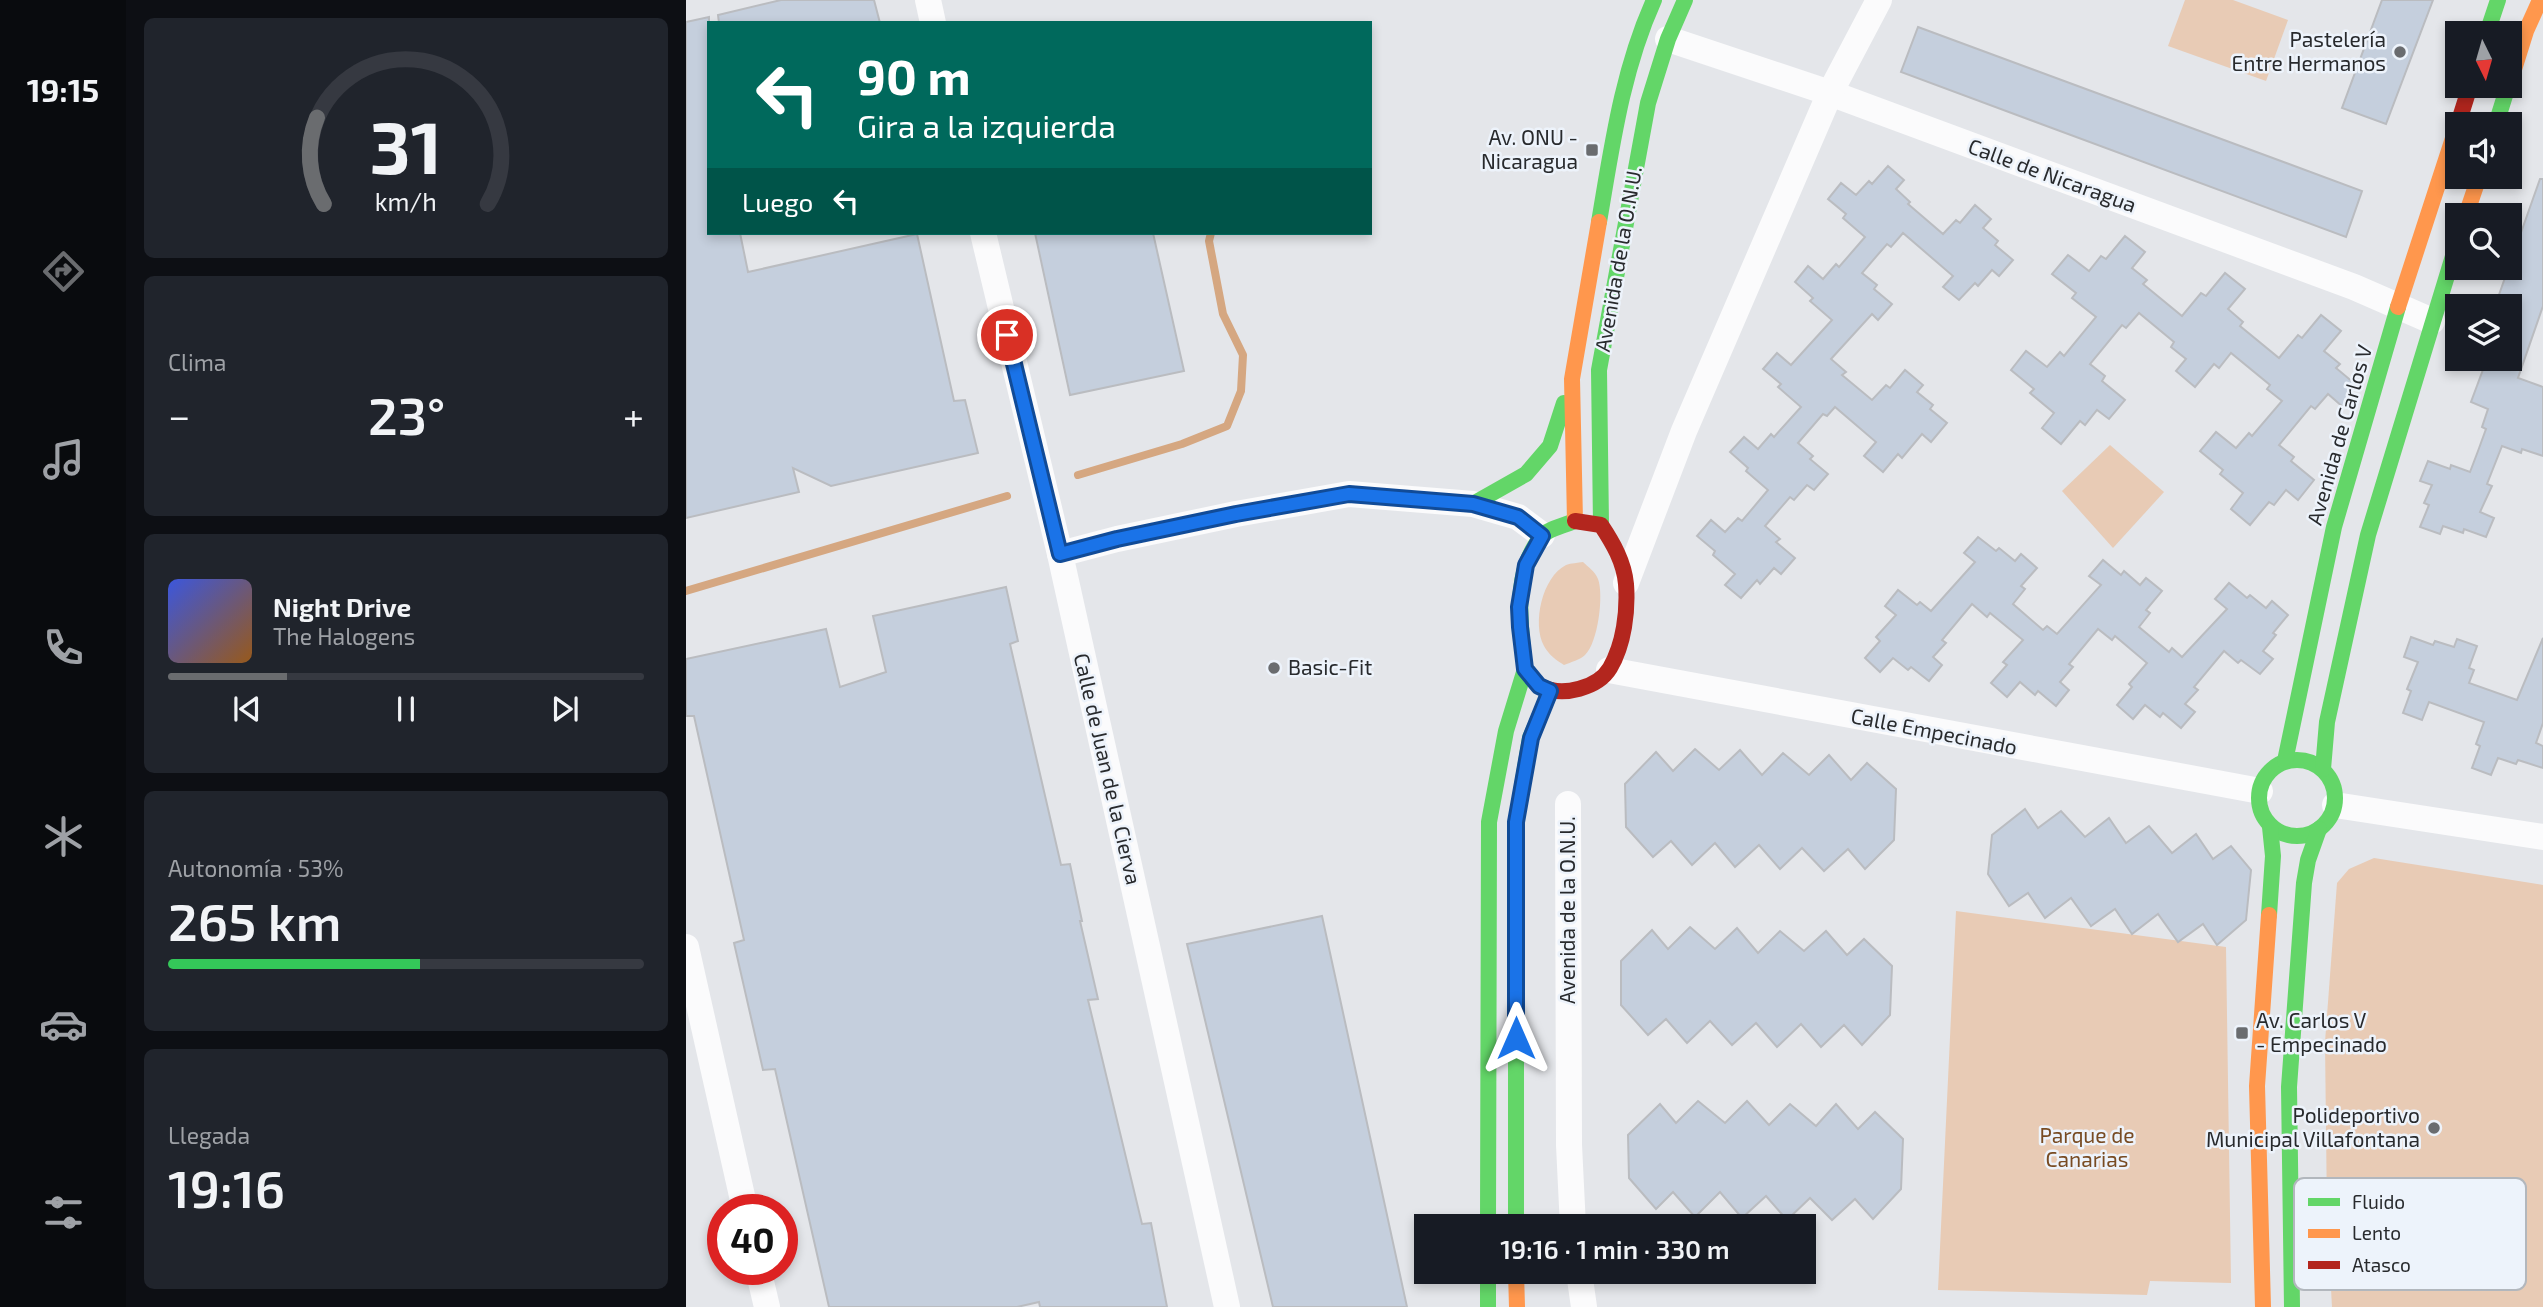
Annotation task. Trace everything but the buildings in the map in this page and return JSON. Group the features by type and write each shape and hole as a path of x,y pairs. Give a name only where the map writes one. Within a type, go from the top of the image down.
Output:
{"street":[{"path":"928,0 933,21"},
{"name":"Avenida de la O.N.U.","path":"1574,521 1572,379 1621,96 1641,29 1654,0"},
{"name":"Avenida de la O.N.U.","path":"1601,525 1599,370 1648,103 1668,39 1685,0"},
{"path":"1626,583 1684,431 1830,93 1879,0"},
{"path":"2491,21 2498,0"},
{"path":"2522,43 2540,0"},
{"name":"Calle de Nicaragua","path":"1668,39 1830,93 2354,288 2432,321"},
{"name":"Avenida de Carlos V","path":"2285,761 2334,527 2398,307 2445,162"},
{"name":"Calle de Juan de la Cierva","path":"983,235 1060,554 1227,1307"},
{"path":"2323,769 2327,722 2368,535 2445,280"},
{"path":"1473,504 1526,474 1550,446 1572,379"},
{"path":"1060,554 1236,514 1349,494 1473,504 1518,517 1542,536"},
{"path":"1488,1214 1489,822 1506,731 1525,669 1519,607 1526,565 1542,536 1574,521 1601,525 1617,550 1626,583 1625,626 1609,670 1585,688 1560,692 1539,686 1525,669"},
{"name":"Calle Empecinado","path":"1609,670 2260,792"},
{"path":"1516,1214 1516,822 1531,738 1550,691"},
{"path":"2263,1307 2257,1087 2273,856 2270,827 2260,805 2260,792 2266,776 2274,767 2285,761 2305,760 2323,769 2334,788 2335,805 2328,821 2319,829 2302,835 2286,834 2270,827"},
{"name":"Avenida de la O.N.U.","path":"1568,804 1569,1145 1572,1214"},
{"path":"2335,805 2543,837"},
{"path":"2292,1307 2289,1087 2304,883 2308,860 2319,829"},
{"path":"686,947 742,1194"},
{"path":"1488,1284 1488,1307"},
{"path":"1517,1284 1517,1307"},
{"path":"1581,1284 1584,1307"},
{"path":"762,1285 767,1307"}],"green space":[{"path":"2185,0 2233,0 2288,20 2266,81 2168,46"},
{"path":"2110,445 2164,492 2113,548 2062,491"},
{"path":"1583,562 1593,571 1600,586 1599,618 1590,649 1581,658 1564,665 1544,646 1539,614 1545,590 1558,571 1566,565"},
{"name":"Polideportivo Municipal Villafontana","path":"2374,858 2543,885 2543,1307 2332,1307 2331,1290 2526,1290 2526,1178 2327,1178 2325,1042 2337,883 2349,869"},
{"name":"Parque de Canarias","path":"1956,911 2226,947 2231,1283 2150,1281 2147,1295 1938,1290"}],"waterway":[{"path":"1078,475 1182,444 1227,426 1241,391 1243,355 1223,314 1209,241 1210,235"},
{"path":"686,591 1007,496"}],"traffic: fast":[{"path":"1599,222 1626,81 1654,0"},
{"path":"1601,525 1599,370 1648,103 1668,39 1685,0"},
{"path":"2491,21 2498,0"},
{"path":"2500,112 2504,98"},
{"path":"2323,769 2327,722 2368,535 2446,280"},
{"path":"2285,761 2334,527 2398,307"},
{"path":"1473,504 1526,474 1550,446 1564,403"},
{"path":"1527,672 1520,618 1525,567 1544,534 1575,521"},
{"path":"1488,1214 1489,822 1506,731 1525,669"},
{"path":"1516,1214 1516,822 1530,738 1551,690"},
{"path":"2297,760 2311,763 2324,771 2332,784 2335,798 2332,812 2324,825 2311,833 2297,836 2283,833 2270,825 2262,812 2259,798 2262,784 2270,771 2283,763 2297,760"},
{"path":"2269,915 2273,856 2270,827"},
{"path":"2292,1307 2289,1087 2304,883 2308,860 2319,829"},
{"path":"1488,1284 1488,1307"}],"traffic: slow":[{"path":"2522,44 2540,0"},
{"path":"2398,307 2445,163"},
{"path":"2470,203 2475,189"},
{"path":"1575,521 1572,379 1599,222"},
{"path":"2263,1307 2257,1086 2269,915"},
{"path":"1516,1284 1517,1307"}],"traffic: jam":[{"path":"2462,112 2466,98"},
{"path":"1527,672 1540,686 1550,690 1579,689 1604,675 1619,649 1626,605 1625,576 1620,560 1601,525 1575,521"}],"place":[{"name":"Pastelería Entre Hermanos","path":"2400,52"},
{"name":"Av. ONU - Nicaragua","path":"1592,150"},
{"name":"Basic-Fit","path":"1274,668"},
{"name":"Av. Carlos V - Empecinado","path":"2242,1033"},
{"name":"Polideportivo Municipal Villafontana","path":"2434,1128"}],"route":[{"path":"1007,335 1060,554 1236,514 1349,494 1473,504 1518,517 1542,536 1526,565 1519,607 1525,669 1539,686 1550,691 1531,738 1516,822 1516,1038"}]}
